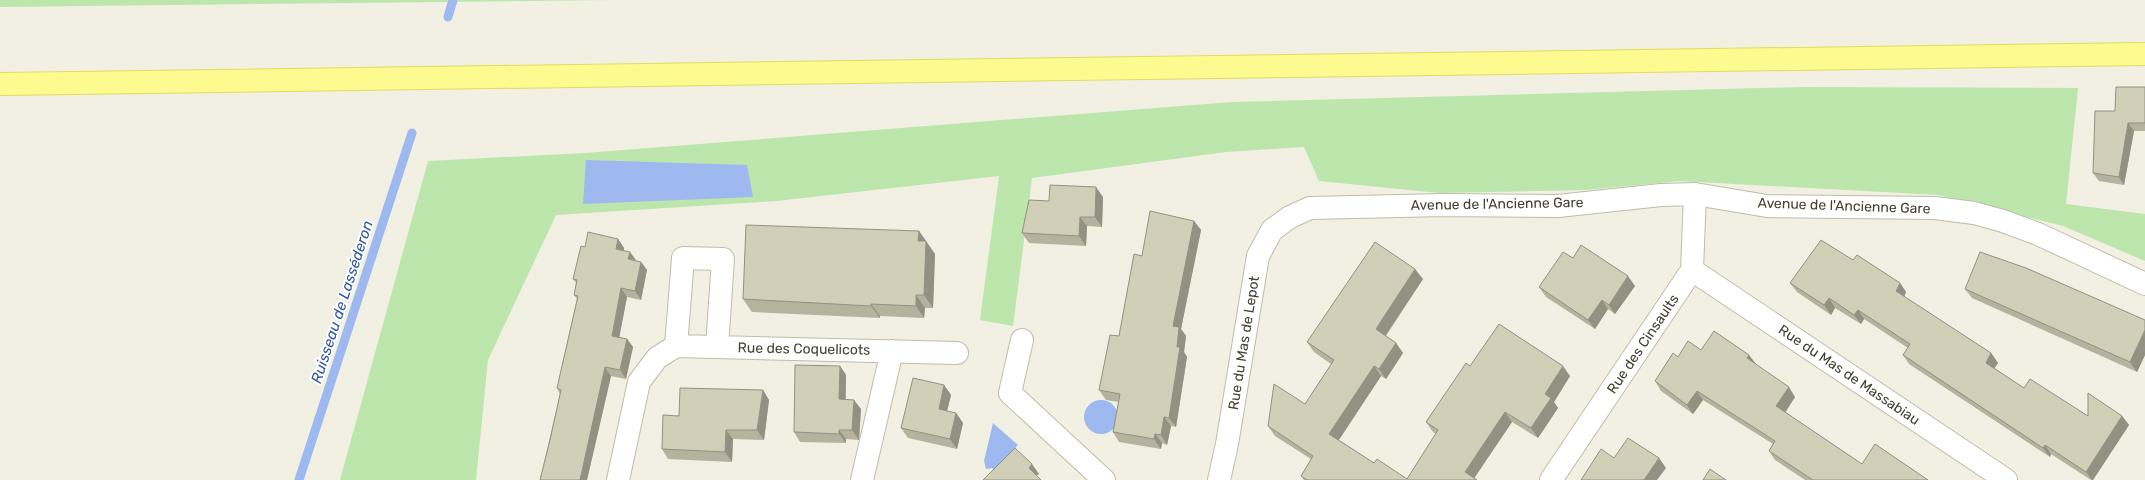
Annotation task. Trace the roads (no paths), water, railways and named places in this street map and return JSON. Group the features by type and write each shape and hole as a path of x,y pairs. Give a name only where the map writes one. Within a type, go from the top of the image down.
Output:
{"main road":[{"path":"0,84 2145,54"}],"street":[{"name":"Avenue de l'Ancienne Gare","path":"1290,217 1310,208 1348,206 1558,206 1695,194 1768,206 1903,207 1974,213 2038,234 2145,284"},
{"path":"1692,270 1695,194"},
{"name":"Rue du Mas de Lepot","path":"1219,480 1227,444 1258,256 1272,230 1290,217"},
{"name":"Rue des Coquelicots","path":"717,347 723,259 683,258 676,346 957,353"},
{"name":"Rue des Cinsaults","path":"1551,480 1692,270"},
{"name":"Rue du Mas de Massabiau","path":"1692,270 2006,480"},
{"path":"1022,340 1010,393 1104,480"},
{"path":"618,480 639,382 657,358 676,346"},
{"name":"Rue des Coquelicots","path":"862,480 892,351"}],"water":[{"path":"586,160 747,165 753,197 583,204"},
{"path":"1101,400 1113,405 1118,417 1113,429 1101,434 1089,429 1084,417 1089,405"},
{"path":"993,423 1018,445 994,470 992,468 986,469 984,461"}],"waterway":[{"name":"Ruisseau de Lasséderon","path":"448,17 453,0"},
{"name":"Ruisseau de Lasséderon","path":"299,480 412,133"}]}
